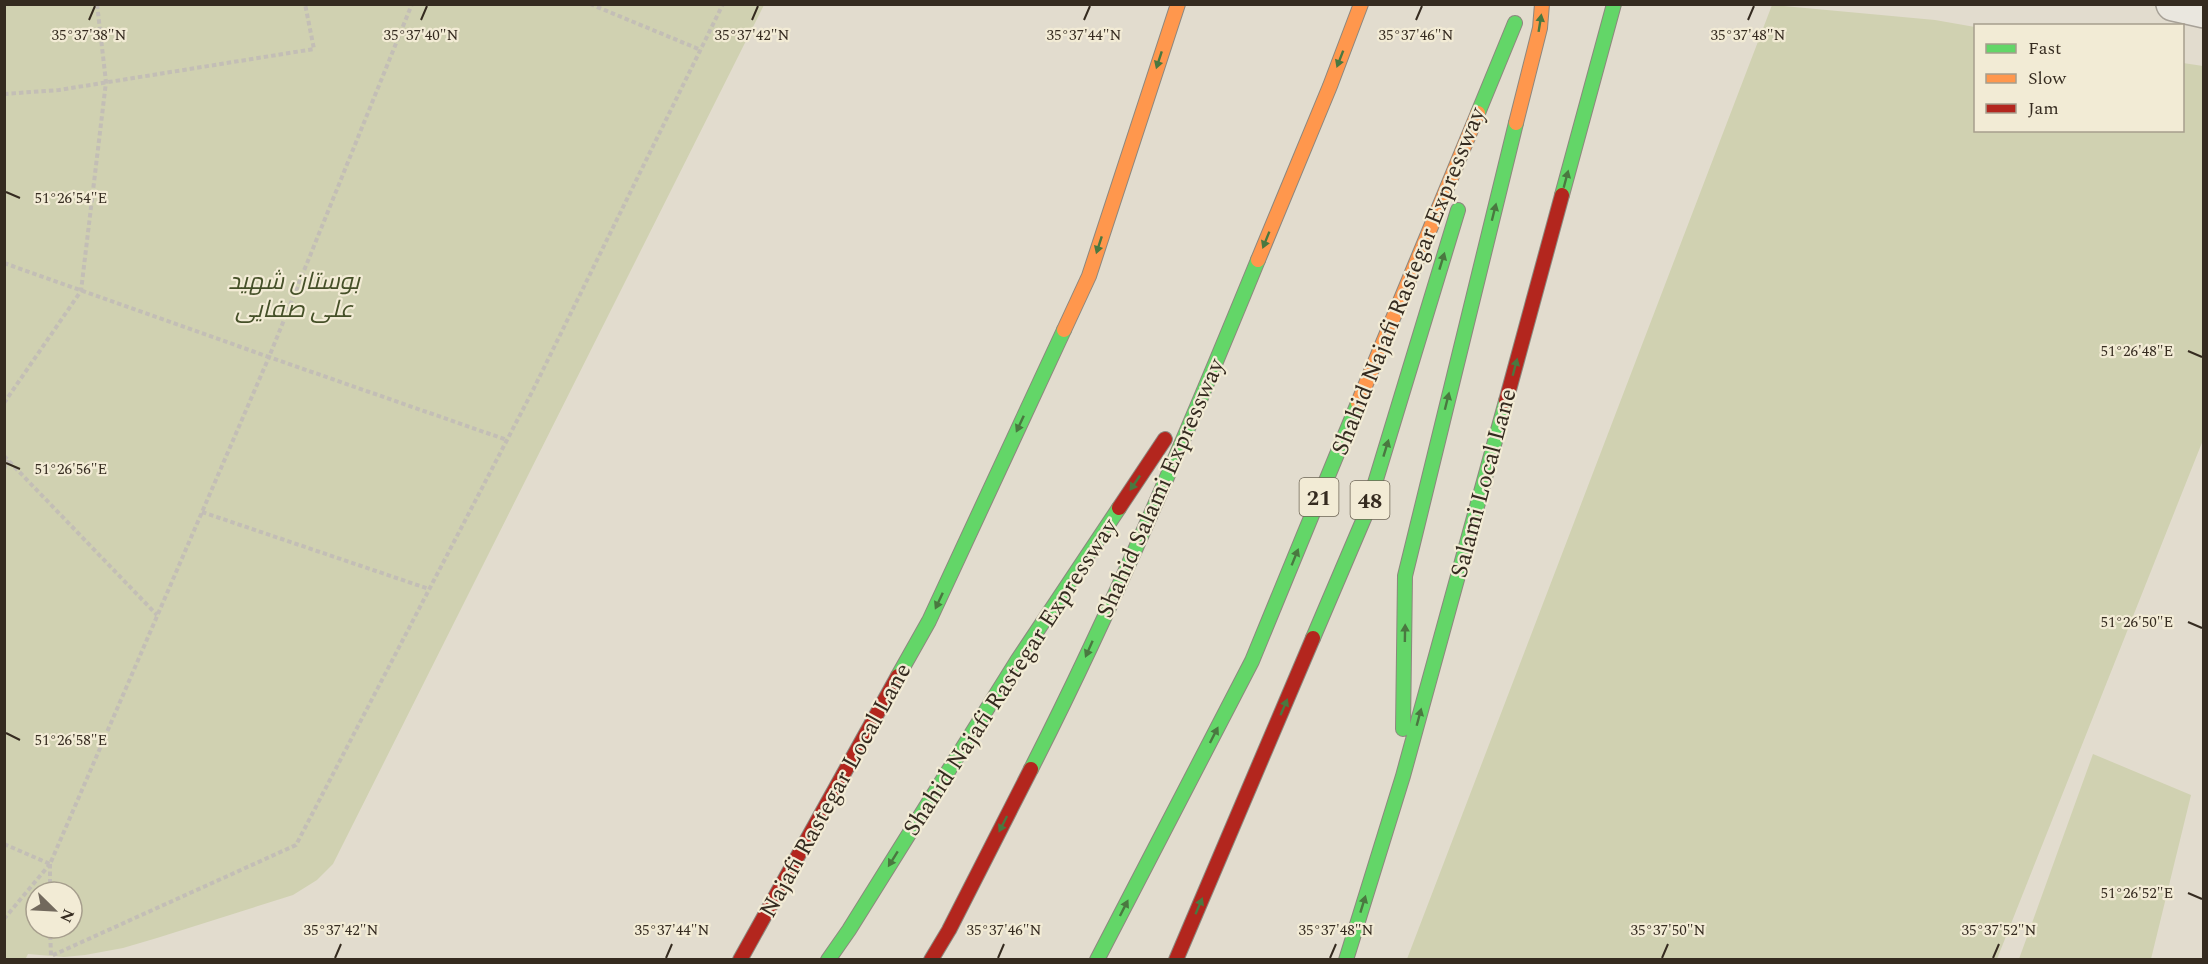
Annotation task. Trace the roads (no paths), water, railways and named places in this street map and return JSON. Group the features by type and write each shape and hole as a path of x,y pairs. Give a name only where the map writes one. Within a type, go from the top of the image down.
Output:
{"main road":[{"name":"Najafi Rastegar Local Lane","path":"740,960 929,621 1089,276 1178,4"},
{"name":"Shahid Salami Expressway","path":"931,960 954,920 1074,684 1215,365 1330,86 1360,4"},
{"path":"1402,776 1405,576 1540,28 1542,4"},
{"name":"Salami Local Lane","path":"1346,960 1402,776 1614,4"},
{"name":"Shahid Najafi Rastegar Expressway","path":"1097,960 1252,661 1516,18 1473,160"},
{"name":"48","path":"1176,960 1365,516 1462,195"},
{"name":"Shahid Najafi Rastegar Expressway","path":"828,960 1017,661 1215,365"}],"street":[{"path":"2173,4 2204,11"}],"park label":[{"name":"بوستان شهید علی صفایی","path":"294,295"}]}
